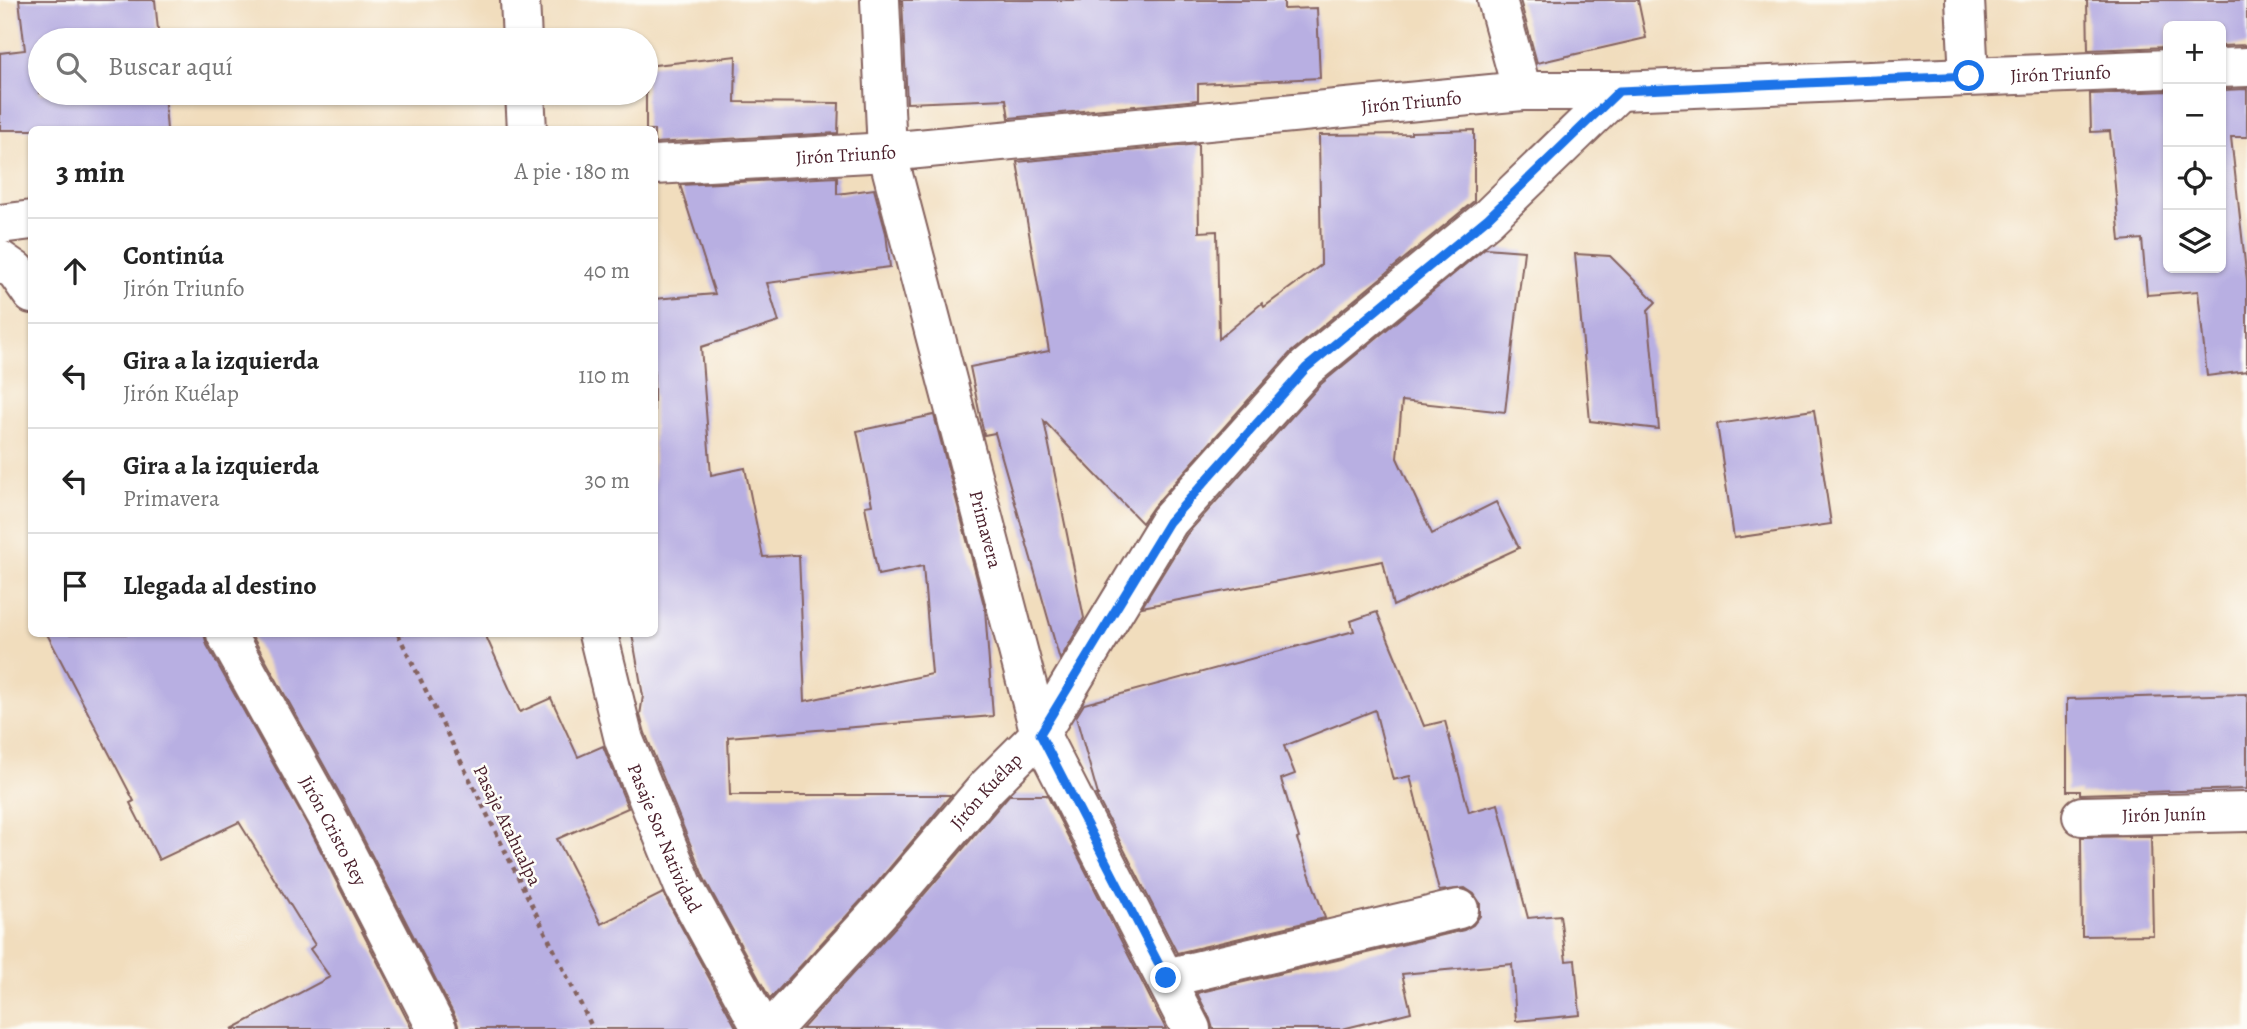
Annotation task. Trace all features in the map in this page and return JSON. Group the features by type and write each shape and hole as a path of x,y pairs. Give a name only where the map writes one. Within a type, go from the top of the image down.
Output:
{"street":[{"path":"520,0 521,28"},
{"name":"Primavera","path":"880,0 887,152 1040,734 1192,1029"},
{"path":"1497,0 1522,91"},
{"path":"1965,0 1969,76"},
{"path":"2226,68 2247,67"},
{"name":"Jirón Triunfo","path":"658,165 887,152 1522,91 1619,91 2163,69"},
{"name":"Jirón Kuélap","path":"772,1029 893,897 987,788 1040,734 1169,522 1306,368 1488,218 1619,91"},
{"path":"525,105 527,126"},
{"path":"0,223 28,220"},
{"path":"0,260 16,271 28,288"},
{"name":"Jirón Cristo Rey","path":"228,637 327,816 437,1029"},
{"name":"Pasaje Sor Natividad","path":"599,637 624,740 684,887 762,1029"},
{"name":"Jirón Junín","path":"2082,816 2247,812"},
{"path":"1166,978 1459,909"}],"path":[{"name":"Pasaje Atahualpa","path":"399,637 593,1029"}],"building":[{"path":"19,0 155,0 158,28 28,28 28,105 165,105 167,126 28,126 28,130 0,130 0,53 25,50"},
{"path":"902,0 1284,0 1284,9 1317,8 1320,78 1198,84 1198,100 1009,118 1006,99 907,103"},
{"path":"1520,0 1638,0 1646,38 1537,63"},
{"path":"2087,0 2247,0 2247,45 2226,46 2226,21 2163,21 2163,47 2088,50"},
{"path":"736,56 735,102 839,103 838,133 658,143 658,126 646,126 646,105 658,105 658,65"},
{"path":"2247,89 2247,137 2231,137 2247,281 2247,371 2207,376 2198,291 2147,295 2142,239 2120,241 2110,131 2091,132 2090,94 2163,91 2163,273 2226,273 2226,90"},
{"path":"1474,130 1474,201 1290,353 1153,507 1142,523 1044,421 1084,618 1060,660 995,433 984,435 970,367 1049,351 1017,162 1198,144 1199,232 1217,231 1219,339 1262,303 1264,307 1321,265 1319,135"},
{"path":"837,177 837,194 874,189 886,233 890,267 767,283 779,322 701,347 711,475 745,468 763,557 799,555 805,701 932,674 923,566 878,575 865,506 872,505 857,431 934,415 985,609 993,716 728,737 730,795 951,795 877,883 770,999 704,878 640,715 643,696 633,637 658,637 658,299 715,294 680,185"},
{"path":"1485,248 1524,251 1505,412 1402,401 1397,458 1432,534 1496,502 1519,548 1393,606 1383,561 1142,607 1187,534 1321,384"},
{"path":"1575,254 1610,256 1656,302 1648,310 1659,429 1590,421"},
{"path":"1814,410 1831,524 1734,538 1717,424"},
{"path":"1377,612 1424,726 1445,721 1469,812 1498,804 1528,918 1560,915 1566,961 1575,960 1580,1015 1516,1021 1512,964 1402,974 1411,1012 1342,1029 1213,1029 1197,993 1464,930 1473,925 1480,916 1480,903 1474,894 1465,888 1439,891 1410,776 1393,780 1375,710 1284,746 1295,774 1281,779 1299,838 1297,839 1325,918 1177,953 1096,795 1076,717 1084,704 1354,631 1351,621"},
{"path":"49,637 205,637 308,826 412,1029 232,1029 330,977 310,949 315,945 239,822 159,860 130,803 134,801"},
{"path":"253,637 486,637 520,712 551,698 578,757 603,746 628,808 557,839 601,924 663,893 737,1029 459,1029 346,805"},
{"path":"2247,694 2247,789 2080,794 2080,791 2067,791 2067,699"},
{"path":"1009,795 1047,795 1166,1029 802,1029 909,912"},
{"path":"2151,836 2153,935 2082,936 2081,837"}],"route":[{"path":"1166,978 1040,734 1169,522 1306,368 1488,218 1619,91 1969,76"}]}
